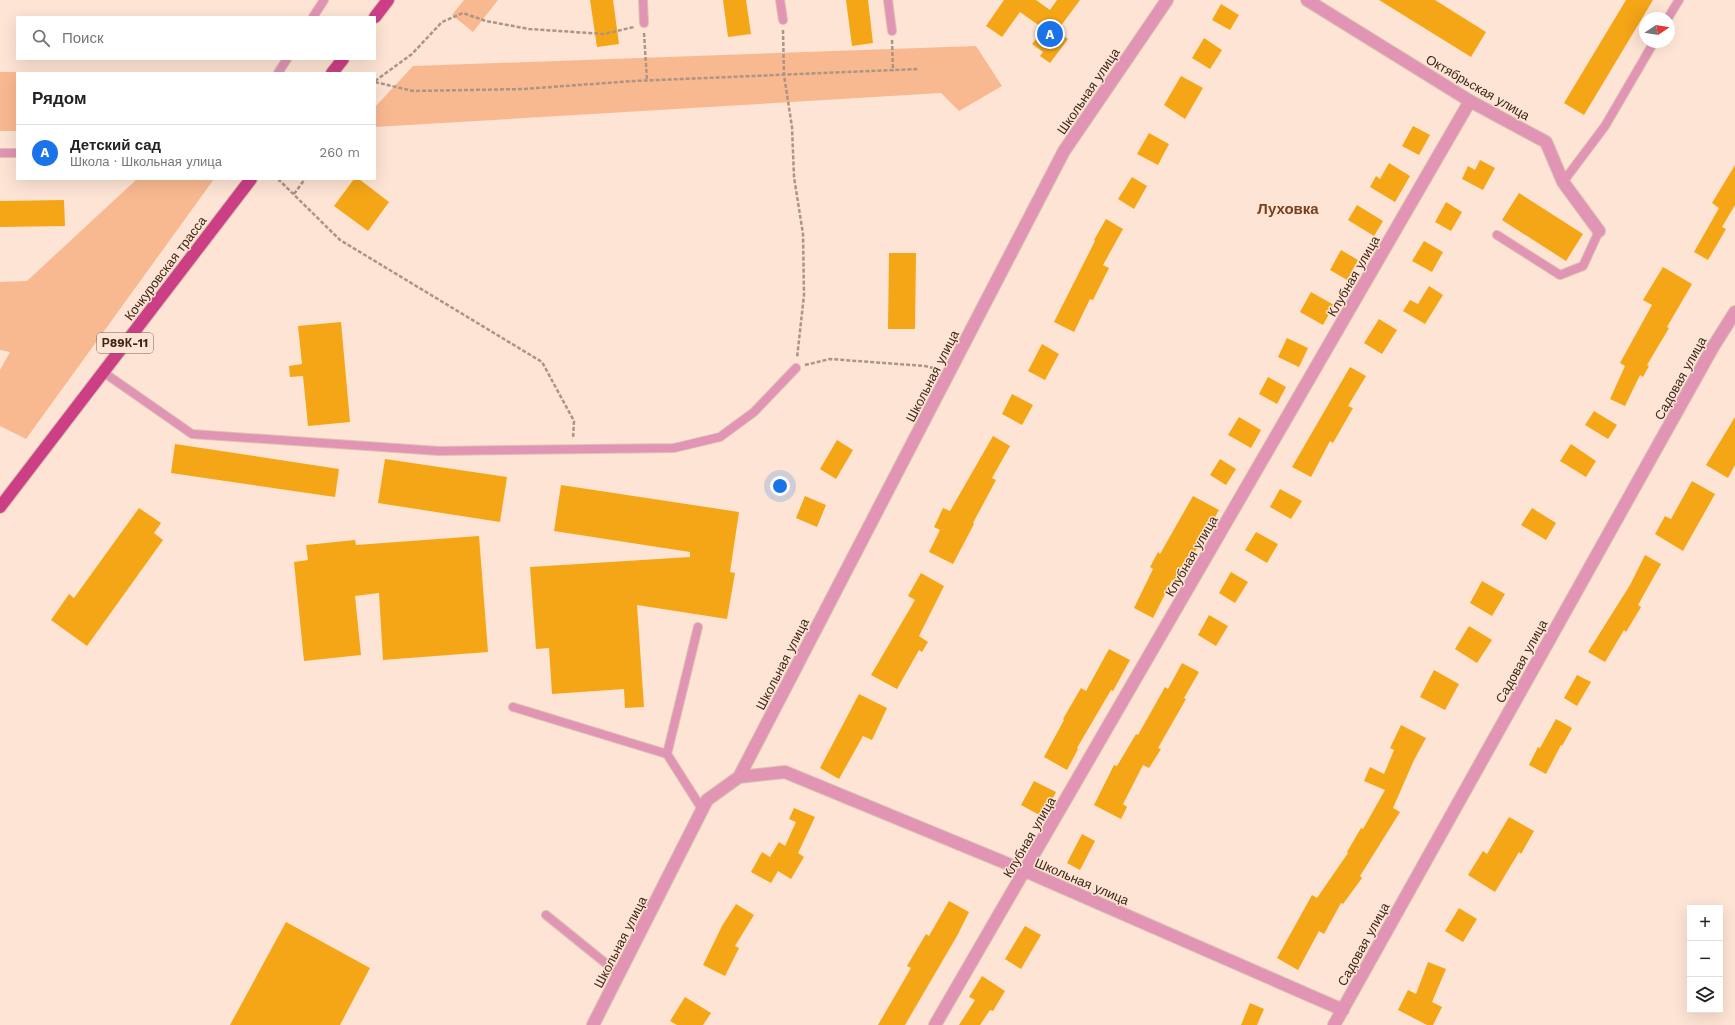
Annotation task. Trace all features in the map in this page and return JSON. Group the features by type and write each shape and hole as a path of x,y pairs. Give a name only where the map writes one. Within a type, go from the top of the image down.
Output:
{"main road":[{"path":"376,16 388,0"},
{"path":"333,72 342,60"},
{"name":"Кочкуровская трасса","path":"0,508 250,180"}],"street":[{"name":"Школьная улица","path":"594,1025 707,800 739,777 1064,151 1168,0"},
{"name":"Октябрьская улица","path":"1308,0 1470,101 1546,142 1563,182 1598,231"},
{"name":"Клубная улица","path":"935,1025 1470,101"},
{"name":"Садовая улица","path":"1334,1025 1713,347 1735,312"},
{"name":"Школьная улица","path":"739,777 785,772 1025,871 1343,1010"}],"lane":[{"path":"644,0 644,23"},
{"path":"780,0 783,20"},
{"path":"888,0 892,31"},
{"path":"1672,12 1679,0"},
{"path":"314,16 321,1"},
{"path":"1563,182 1605,126 1650,48"},
{"path":"279,72 286,60"},
{"path":"0,153 16,152"},
{"path":"1497,235 1560,275 1583,266 1598,231"},
{"path":"103,372 192,434 439,451 674,448 720,437 754,412 796,368"},
{"path":"666,754 698,627"},
{"path":"514,708 666,754 702,809"},
{"path":"546,914 619,974"}],"path":[{"path":"376,81 412,54 442,22 463,13 486,21 529,29 597,34 622,31 644,23 647,81"},
{"path":"783,20 784,76 792,127 794,177 803,234 804,295 796,368 830,359 925,366 949,373"},
{"path":"892,31 892,71"},
{"path":"376,82 413,91 523,89 647,81 919,70"},
{"path":"279,180 340,240 542,362 574,421 572,450"},
{"path":"294,194 304,180"}],"shaded area":[{"path":"464,0 498,0 473,32 452,15"},
{"path":"976,46 1002,86 959,111 941,93 376,127 376,106 413,66"},
{"path":"0,72 16,72 16,131 0,131"},
{"path":"136,180 213,180 26,439 0,426 0,370 10,352 0,350 0,282 27,281"}],"building":[{"path":"590,0 613,0 619,44 597,47"},
{"path":"723,0 746,0 751,34 728,37"},
{"path":"846,0 868,0 873,43 852,46"},
{"path":"1004,0 1036,0 1050,10 1057,0 1080,0 1057,31 1068,39 1050,63 1040,56 1043,52 1032,44 1044,29 1020,12 1002,37 986,26"},
{"path":"1379,0 1435,0 1486,32 1471,57"},
{"path":"1626,0 1653,0 1646,12 1639,12 1639,23 1584,115 1564,103"},
{"path":"1221,4 1239,15 1230,30 1212,20"},
{"path":"1204,38 1222,50 1210,69 1192,58"},
{"path":"1181,76 1203,88 1185,119 1164,105"},
{"path":"1413,126 1430,135 1419,155 1402,146"},
{"path":"1149,133 1169,144 1158,165 1137,154"},
{"path":"1480,160 1495,168 1483,190 1462,179 1468,166 1475,170"},
{"path":"1389,163 1410,176 1395,202 1370,187 1376,176 1380,179"},
{"path":"1735,165 1735,205 1722,227 1726,229 1708,260 1694,252 1719,208 1712,203"},
{"path":"1132,177 1147,186 1134,209 1118,199"},
{"path":"353,180 360,180 389,202 368,231 334,206"},
{"path":"1519,193 1583,234 1566,261 1502,220"},
{"path":"64,200 65,226 0,227 0,201"},
{"path":"1446,202 1462,212 1451,231 1435,222"},
{"path":"1357,205 1383,221 1374,236 1348,220"},
{"path":"1106,219 1123,229 1103,265 1109,268 1093,300 1090,299 1074,332 1054,322 1095,241 1094,240"},
{"path":"1424,241 1443,252 1432,272 1412,261"},
{"path":"1341,250 1358,260 1347,280 1330,270"},
{"path":"889,253 916,253 915,329 888,329"},
{"path":"1663,267 1692,284 1667,327 1669,328 1647,365 1649,366 1643,377 1640,375 1625,406 1610,399 1625,366 1620,363 1652,305 1643,300"},
{"path":"1429,286 1443,295 1425,324 1403,311 1410,300 1418,304"},
{"path":"1311,292 1334,305 1323,325 1300,312"},
{"path":"1379,319 1397,330 1382,354 1364,343"},
{"path":"341,322 350,422 308,426 303,376 290,377 289,366 302,364 298,326"},
{"path":"1287,338 1308,348 1299,367 1278,357"},
{"path":"1042,344 1059,354 1045,380 1028,371"},
{"path":"1350,367 1366,376 1348,406 1353,408 1333,443 1330,441 1311,477 1292,467"},
{"path":"1268,377 1286,387 1277,404 1259,394"},
{"path":"1012,394 1033,405 1022,425 1002,414"},
{"path":"1594,411 1617,425 1608,439 1585,425"},
{"path":"1239,417 1261,430 1251,448 1228,435"},
{"path":"1735,417 1735,465 1728,478 1706,465"},
{"path":"993,436 1010,446 992,478 996,480 953,564 929,552 940,530 934,527 943,508 950,511"},
{"path":"837,440 853,450 836,479 820,469"},
{"path":"175,444 339,469 335,497 171,473"},
{"path":"1571,444 1596,461 1586,477 1560,461"},
{"path":"385,459 507,477 500,522 378,503"},
{"path":"1220,459 1236,469 1226,485 1210,475"},
{"path":"1692,481 1715,494 1683,551 1655,534 1665,516 1671,519"},
{"path":"561,485 739,512 730,572 735,573 727,619 637,605 644,707 625,708 624,689 552,694 549,648 536,649 530,567 690,557 690,552 554,531"},
{"path":"1280,489 1302,501 1291,519 1270,507"},
{"path":"805,496 826,505 817,527 796,518"},
{"path":"1193,496 1219,510 1195,552 1191,552 1174,581 1172,580 1153,618 1134,608 1153,569 1150,567 1158,552 1160,554"},
{"path":"139,508 161,523 154,533 163,540 87,646 51,620 69,594 74,598"},
{"path":"1532,508 1556,523 1546,540 1521,525"},
{"path":"1256,532 1278,544 1267,563 1245,550"},
{"path":"479,536 488,652 383,660 379,593 355,596 361,655 304,661 294,562 308,560 306,545 355,540 356,545"},
{"path":"1645,555 1661,564 1638,605 1641,607 1626,632 1624,630 1605,662 1588,652 1630,585"},
{"path":"1231,572 1248,582 1235,603 1219,593"},
{"path":"921,573 944,586 919,636 928,642 922,652 919,650 897,689 871,675 915,600 908,596"},
{"path":"1482,581 1505,594 1492,616 1470,603"},
{"path":"1209,615 1228,626 1216,646 1198,635"},
{"path":"1469,626 1492,640 1477,663 1455,649"},
{"path":"1109,649 1130,660 1113,691 1111,690 1077,748 1078,749 1067,770 1044,757 1064,720 1063,719 1081,688 1086,691"},
{"path":"1182,663 1199,672 1184,698 1186,699 1158,748 1161,749 1149,768 1143,765 1123,804 1127,807 1121,819 1094,805 1114,765 1117,766 1136,734 1138,735 1165,687 1168,689"},
{"path":"1434,670 1459,684 1445,710 1420,697"},
{"path":"1577,675 1591,682 1577,706 1564,698"},
{"path":"859,694 887,708 872,740 863,736 839,779 820,768"},
{"path":"1556,719 1572,728 1562,746 1561,745 1546,774 1529,765 1538,747 1540,748"},
{"path":"1401,725 1426,738 1414,760 1393,808 1400,812 1360,876 1362,878 1343,904 1341,903 1324,934 1319,931 1298,970 1277,958 1312,895 1317,898 1348,853 1347,852 1361,828 1363,829 1385,790 1364,781 1370,767 1384,774 1394,750 1390,748"},
{"path":"1034,781 1056,792 1043,817 1021,805"},
{"path":"794,808 815,817 798,853 804,857 791,879 778,871 771,883 751,872 762,852 770,857 779,842 785,846 796,822 789,819"},
{"path":"1509,817 1534,831 1521,854 1519,852 1495,892 1468,875 1483,851 1487,854"},
{"path":"1082,834 1095,841 1080,870 1067,863"},
{"path":"949,901 969,912 957,936 905,1025 878,1025 911,968 907,966 926,934 929,936"},
{"path":"736,904 754,915 735,946 739,948 725,976 703,965 722,926"},
{"path":"1459,908 1477,919 1463,942 1445,931"},
{"path":"286,922 370,968 340,1025 230,1025"},
{"path":"1025,926 1041,935 1021,969 1005,959"},
{"path":"1428,962 1446,969 1432,1002 1442,1007 1433,1025 1427,1025 1398,1010 1408,990 1416,994"},
{"path":"982,976 1005,991 993,1011 990,1010 980,1025 959,1025 975,1000 969,997"},
{"path":"685,997 711,1013 703,1025 677,1025 670,1021"},
{"path":"1250,1003 1264,1009 1257,1025 1241,1025"}],"place":[{"name":"Детский сад","path":"1050,34"}],"district":[{"name":"Луховка","path":"1288,209"}]}
